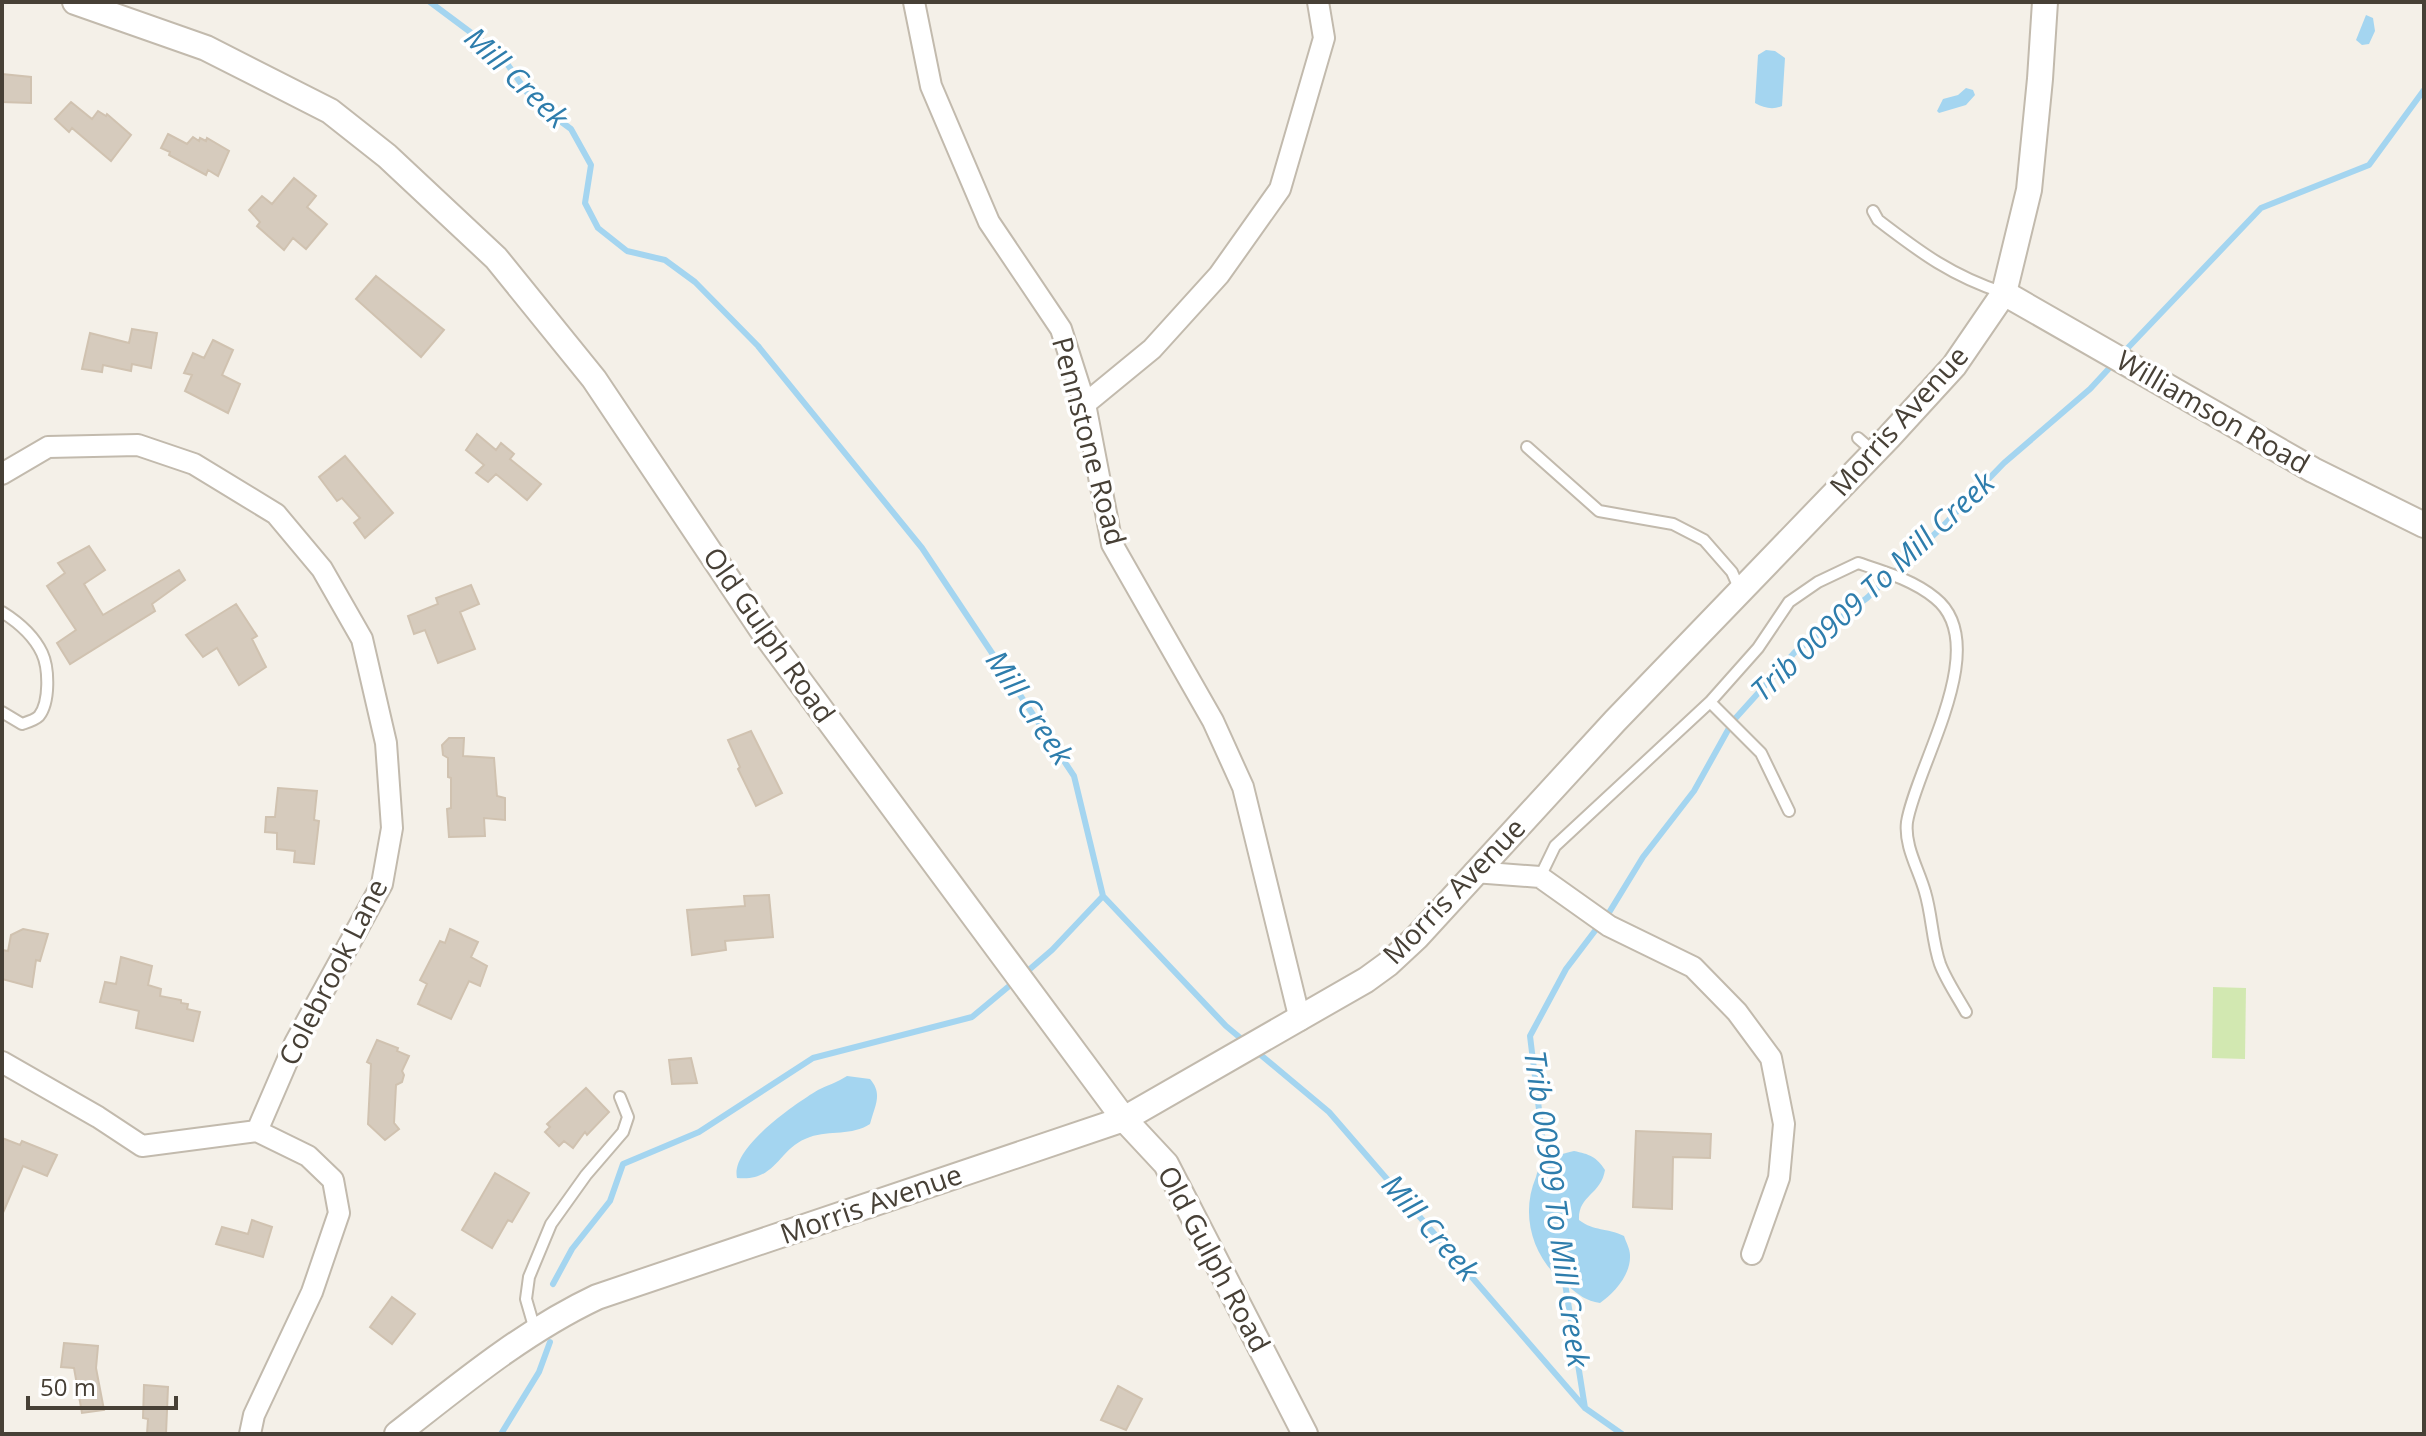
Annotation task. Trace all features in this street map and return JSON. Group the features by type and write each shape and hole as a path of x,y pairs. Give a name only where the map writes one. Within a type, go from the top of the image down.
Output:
{"street":[{"name":"Old Gulph Road","path":"75,2 206,48 330,111 387,156 496,258 594,379 762,630 1019,978 1124,1119 1166,1164 1305,1434"},
{"name":"Pennstone Road","path":"914,2 931,86 989,222 1061,329 1085,404 1112,544 1213,721 1243,787 1300,1020"},
{"path":"1085,404 1152,349 1211,284 1280,189 1324,38 1318,2"},
{"name":"Morris Avenue","path":"397,1434 514,1343 597,1297 1124,1119 1300,1020 1388,964 1417,937 1474,872 1740,590 1866,445 1954,366 2004,293 2029,190 2045,2"},
{"name":"Williamson Road","path":"2004,293 2313,470 2424,525"},
{"name":"Colebrook Lane","path":"2,474 48,447 138,445 194,464 276,514 322,569 362,639 386,743 392,828 382,884 295,1043 257,1131"},
{"path":"1474,872 1540,877 1609,926 1693,967 1737,1012 1771,1058 1784,1124 1779,1178 1752,1254"},
{"path":"2,1062 142,1146 257,1131 308,1156 333,1180 339,1213 312,1292 254,1415 250,1434"}],"lane":[{"path":"1873,211 1878,220 1930,261 1972,283 2004,293"},
{"path":"1527,447 1599,511 1673,524 1704,540 1732,572 1740,590"},
{"path":"1540,877 1555,846 1710,702 1758,648 1789,602 1818,582 1858,563 1917,585 1939,600 1950,618 1956,639 1956,664 1949,705 1929,752 1907,822 1908,841 1925,893 1940,964 1966,1012"},
{"path":"2,612 19,623 43,654 47,683 45,707 37,718 22,724 2,712"},
{"path":"1710,702 1761,753 1789,811"},
{"path":"535,1330 526,1299 529,1277 551,1224 586,1175 623,1132 628,1117 620,1097"}],"green space":[{"path":"2213,987 2246,988 2245,1059 2212,1058"}],"water":[{"path":"2366,15 2373,18 2375,31 2369,44 2362,45 2356,40"},
{"path":"1766,50 1775,51 1785,58 1782,106 1775,108 1755,103 1758,55"},
{"path":"1966,88 1973,90 1975,95 1966,105 1937,111 1943,99 1958,95"},
{"path":"847,1076 870,1079 874,1084 877,1100 870,1124 856,1130 810,1137 799,1142 761,1175 737,1178 743,1154 766,1128 818,1090"},
{"path":"1574,1151 1592,1157 1605,1170 1599,1185 1582,1205 1579,1220 1624,1236 1630,1253 1625,1276 1600,1303 1583,1297 1556,1276 1538,1251 1530,1222 1531,1192 1539,1168 1552,1158"}],"building":[{"path":"2,74 31,77 31,103 2,102"},
{"path":"71,102 92,119 98,111 107,114 131,135 111,161 72,128 69,132 55,119"},
{"path":"168,134 187,144 193,137 199,141 200,138 206,141 207,138 229,151 218,176 208,170 206,175 169,155 170,152 161,148"},
{"path":"294,178 316,196 307,207 327,224 306,249 293,238 284,250 257,226 260,222 249,210 262,196 272,204"},
{"path":"376,276 444,330 421,357 356,299"},
{"path":"132,329 157,333 151,368 132,364 131,371 103,365 102,372 82,369 90,333 129,343"},
{"path":"213,340 233,350 222,375 240,384 228,413 185,391 192,375 184,373 193,353 204,358"},
{"path":"477,434 496,450 501,443 514,454 510,459 541,484 527,500 496,474 488,482 476,473 484,465 466,450"},
{"path":"345,456 393,513 365,538 354,523 360,518 342,498 337,501 319,477"},
{"path":"89,546 105,570 84,584 103,615 179,570 185,580 152,604 155,611 70,664 57,643 76,630 47,586 65,573 58,563"},
{"path":"471,585 479,604 460,612 475,649 438,663 425,630 414,634 408,616 438,604 436,598"},
{"path":"236,604 257,636 252,639 266,667 239,685 217,648 203,657 186,635"},
{"path":"751,731 782,793 756,806 728,740"},
{"path":"449,738 464,738 463,756 494,758 497,796 505,798 505,820 484,818 485,836 449,837 447,809 451,808 451,778 448,777 448,758 443,755 442,745"},
{"path":"278,788 317,791 314,820 319,821 314,864 294,862 295,851 277,849 277,833 265,832 266,817 275,817"},
{"path":"769,895 773,937 725,941 726,950 692,955 687,910 745,906 744,896"},
{"path":"23,929 48,934 40,961 36,960 32,987 2,979 2,950 8,951 11,935"},
{"path":"450,929 478,942 471,957 487,966 480,986 469,981 451,1019 418,1004 427,984 420,980 440,941 445,943"},
{"path":"121,957 152,966 148,985 161,989 160,996 181,1000 181,1003 188,1004 187,1009 200,1012 193,1041 136,1028 139,1011 100,1002 105,982 116,984"},
{"path":"377,1040 409,1056 402,1071 402,1082 396,1085 394,1123 399,1129 385,1140 368,1124 371,1064 367,1062"},
{"path":"691,1058 697,1083 672,1084 669,1060"},
{"path":"586,1088 609,1112 587,1135 585,1132 573,1148 564,1141 559,1146 545,1132 550,1127 547,1124"},
{"path":"1636,1131 1711,1134 1710,1158 1673,1157 1672,1209 1633,1207"},
{"path":"2,1138 20,1145 22,1141 57,1155 47,1176 23,1166 2,1215"},
{"path":"495,1173 529,1193 492,1248 462,1230"},
{"path":"252,1220 272,1227 263,1257 216,1244 222,1227 248,1234"},
{"path":"392,1297 415,1314 392,1344 370,1327"},
{"path":"64,1343 98,1346 96,1368 104,1410 82,1413 74,1368 61,1367"},
{"path":"144,1385 168,1387 166,1434 147,1434 148,1419 143,1418"},
{"path":"1118,1386 1142,1399 1126,1430 1101,1420"}],"waterway":[{"name":"Mill Creek","path":"430,2 501,55 533,101 571,129 591,165 585,203 598,228 627,251 665,260 695,282 758,346 922,548 1074,776 1103,896 1226,1026 1244,1041"},
{"name":"Trib 00909 To Mill Creek","path":"2122,354 2261,208 2369,165 2424,90"},
{"name":"Trib 00909 To Mill Creek","path":"1546,1167 1530,1036 1566,969 1610,911 1643,857 1694,791 1733,721 1795,652 1867,598 2004,463 2090,389 2115,362"},
{"path":"1023,975 1052,950 1103,896"},
{"path":"553,1284 572,1249 610,1201 623,1164 699,1132 813,1058 972,1017 1014,982"},
{"name":"Mill Creek","path":"1256,1051 1329,1112 1585,1408 1622,1434"},
{"name":"Trib 00909 To Mill Creek","path":"1564,1277 1585,1408"},
{"path":"501,1434 539,1372 550,1342"}]}
